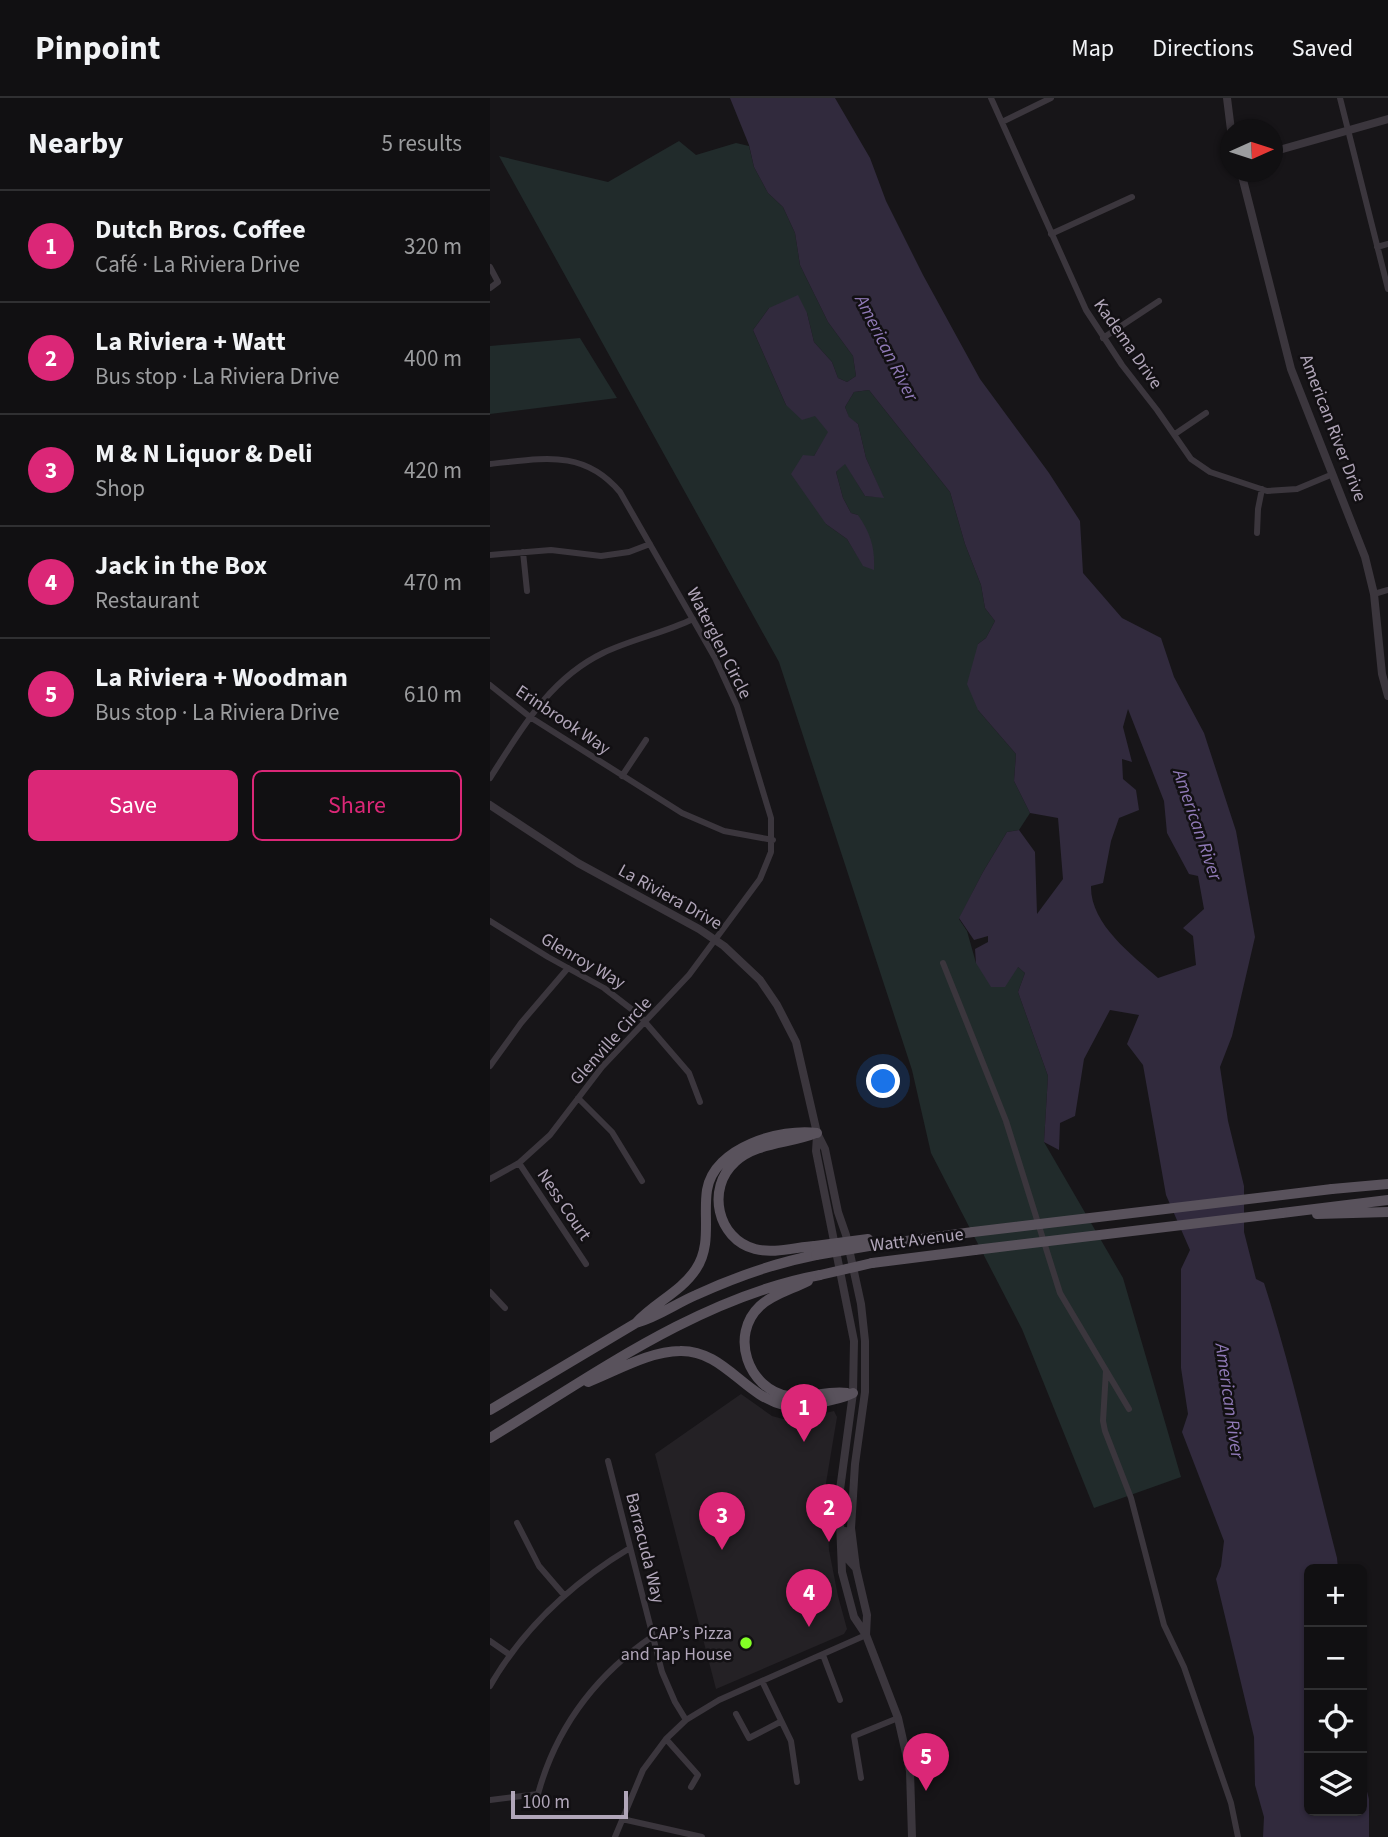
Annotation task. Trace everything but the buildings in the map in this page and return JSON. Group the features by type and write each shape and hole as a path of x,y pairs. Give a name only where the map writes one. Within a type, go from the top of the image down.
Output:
{"main road":[{"path":"490,1410 636,1322 650,1308 685,1284 698,1268 704,1249 707,1187 714,1170 736,1151 799,1130 817,1133"},
{"path":"815,1250 756,1250 744,1245 725,1227 720,1215 718,1196 729,1169 743,1156 761,1148 801,1140 817,1133"},
{"name":"Watt Avenue","path":"815,1250 1388,1182"},
{"name":"Watt Avenue","path":"490,1438 598,1370 692,1320 793,1279 872,1263 1282,1213 1335,1210 1388,1200"},
{"path":"1335,1210 1388,1212"},
{"path":"636,1322 654,1318 693,1296 815,1250"},
{"path":"820,1275 776,1296 754,1313 747,1327 744,1348 748,1364 764,1385 789,1396 853,1393"},
{"path":"571,1389 645,1359 680,1351 699,1353 718,1361 761,1395 787,1406 841,1399 853,1393"}],"street":[{"name":"Kadema Drive","path":"991,98 1075,288 1102,338 1188,455 1200,466 1262,489 1297,489 1333,474"},
{"path":"1002,122 1051,98"},
{"path":"1227,98 1230,119"},
{"path":"1340,98 1388,289"},
{"path":"1283,149 1388,119"},
{"name":"American River Drive","path":"1244,182 1292,369 1357,533 1374,594 1381,666 1388,696"},
{"path":"1051,234 1132,197"},
{"path":"1377,247 1388,244"},
{"path":"490,267 498,282 490,288"},
{"path":"1102,338 1159,302"},
{"path":"1175,434 1206,413"},
{"name":"Waterglen Circle","path":"490,464 562,458 595,469 620,492 726,681 746,730 771,818 773,841 763,874 716,940"},
{"path":"1257,533 1262,489"},
{"path":"490,555 551,550 601,556 629,552 650,544"},
{"path":"523,551 527,591"},
{"path":"1374,594 1388,590"},
{"path":"490,778 530,717 561,681 586,662 621,645 653,636 693,619"},
{"name":"Erinbrook Way","path":"490,685 530,717 653,797 707,824 735,834 773,841"},
{"name":"Erinbrook Way","path":"622,776 646,740"},
{"name":"La Riviera Drive","path":"490,805 578,863 716,940 760,980 786,1020 800,1053 817,1133 825,1149 861,1304 865,1341 865,1392 852,1495 851,1528 856,1567 867,1615 866,1635"},
{"name":"Glenroy Way","path":"490,921 620,998 645,1022 689,1073 700,1102"},
{"name":"Glenville Circle","path":"490,1179 519,1163 550,1135 602,1067 682,983 716,940"},
{"path":"943,963 1006,1121 1060,1293 1129,1409"},
{"path":"490,1066 521,1023 568,968"},
{"path":"579,1098 611,1132 642,1181"},
{"name":"La Riviera Drive","path":"817,1133 816,1151 854,1341 853,1393 843,1456 839,1519 844,1583 854,1617 866,1635 898,1718 910,1772 912,1837"},
{"name":"Ness Court","path":"519,1163 586,1264"},
{"path":"490,1292 505,1308"},
{"path":"1107,1371 1103,1421 1105,1431 1131,1498 1164,1625 1184,1667 1231,1802 1238,1837"},
{"name":"Barracuda Way","path":"608,1461 668,1687 687,1720"},
{"path":"839,1519 845,1531 847,1558 856,1567"},
{"path":"517,1523 539,1566 564,1595"},
{"path":"490,1686 510,1655 564,1595 602,1565 630,1548"},
{"path":"615,1837 643,1770 666,1739 687,1720 719,1699 866,1635"},
{"path":"490,1800 538,1794 556,1745 585,1698 624,1657 653,1636"},
{"path":"490,1642 510,1655"},
{"path":"823,1655 840,1700"},
{"path":"762,1681 791,1741 797,1782"},
{"path":"736,1714 749,1738 780,1722"},
{"path":"861,1778 854,1736 898,1718"},
{"path":"666,1739 698,1775 691,1787"},
{"path":"622,1819 702,1837"}],"shaded area":[{"path":"679,141 696,155 736,143 749,146 754,167 768,193 783,207 795,233 800,265 828,322 853,356 856,376 847,382 838,378 832,362 814,342 807,313 769,308 753,330 786,405 815,415 829,432 814,456 826,524 847,539 863,565 858,515 851,513 843,498 836,472 845,463 865,496 883,497 866,458 858,424 849,418 845,407 854,392 869,390 950,492 965,544 981,585 985,608 995,621 986,638 978,644 978,710 1016,754 1014,781 1030,813 1019,830 1007,832 959,919 967,931 976,963 1018,967 1025,973 1018,992 1048,1076 1044,1142 1123,1278 1181,1477 1094,1508 1022,1329 931,1153 912,1070 779,662 499,156 608,182"},
{"path":"580,338 617,398 490,414 490,346"},
{"path":"741,1394 772,1416 783,1419 834,1411 837,1417 826,1483 829,1550 847,1629 844,1634 716,1689 655,1454"}],"water":[{"name":"American River","path":"730,98 835,98 870,158 886,201 980,379 1049,473 1080,521 1083,573 1122,618 1161,638 1174,677 1204,733 1236,831 1255,937 1232,1036 1220,1067 1228,1121 1244,1186 1244,1232 1256,1279 1264,1283 1284,1351 1337,1558 1338,1564 1304,1564 1304,1816 1367,1816 1367,1792 1369,1837 1263,1837 1264,1817 1255,1785 1254,1737 1216,1579 1221,1566 1224,1541 1182,1432 1188,1414 1181,1368 1181,1269 1190,1250 1166,1195 1143,1065 1127,1044 1139,1015 1110,1010 1084,1059 1075,1116 1060,1123 1059,1150 1044,1142 1048,1076 1018,992 1025,973 1018,967 1005,987 991,987 976,963 975,949 988,942 988,936 974,940 959,918 1007,832 1019,830 1035,852 1037,914 1063,879 1058,818 1030,813 1014,781 1016,754 978,710 967,684 978,644 986,638 995,621 985,608 981,585 965,544 950,492 869,390 854,392 845,407 849,417 858,424 866,458 884,498 865,496 845,464 836,472 843,498 851,513 858,515 869,535 874,555 874,570 863,566 847,539 826,524 791,474 803,455 814,456 828,432 815,416 802,420 786,405 753,330 769,308 798,295 807,313 814,342 832,362 838,378 847,382 856,376 853,356 828,322 800,265 795,233 783,207 768,193 754,167 749,145","holes":["1128,709 1164,801 1167,833 1189,874 1198,876 1204,909 1183,928 1193,936 1196,965 1158,978 1125,949 1105,926 1097,913 1091,886 1103,883 1111,841 1119,818 1139,810 1136,790 1123,779 1122,759 1132,762 1123,727"]}],"place":[{"name":"Dutch Bros. Coffee","path":"804,1442"},
{"name":"La Riviera + Watt","path":"829,1542"},
{"name":"M & N Liquor & Deli","path":"722,1550"},
{"name":"Jack in the Box","path":"809,1627"},
{"name":"CAP’s Pizza and Tap House","path":"746,1643"},
{"name":"La Riviera + Woodman","path":"926,1791"}]}
